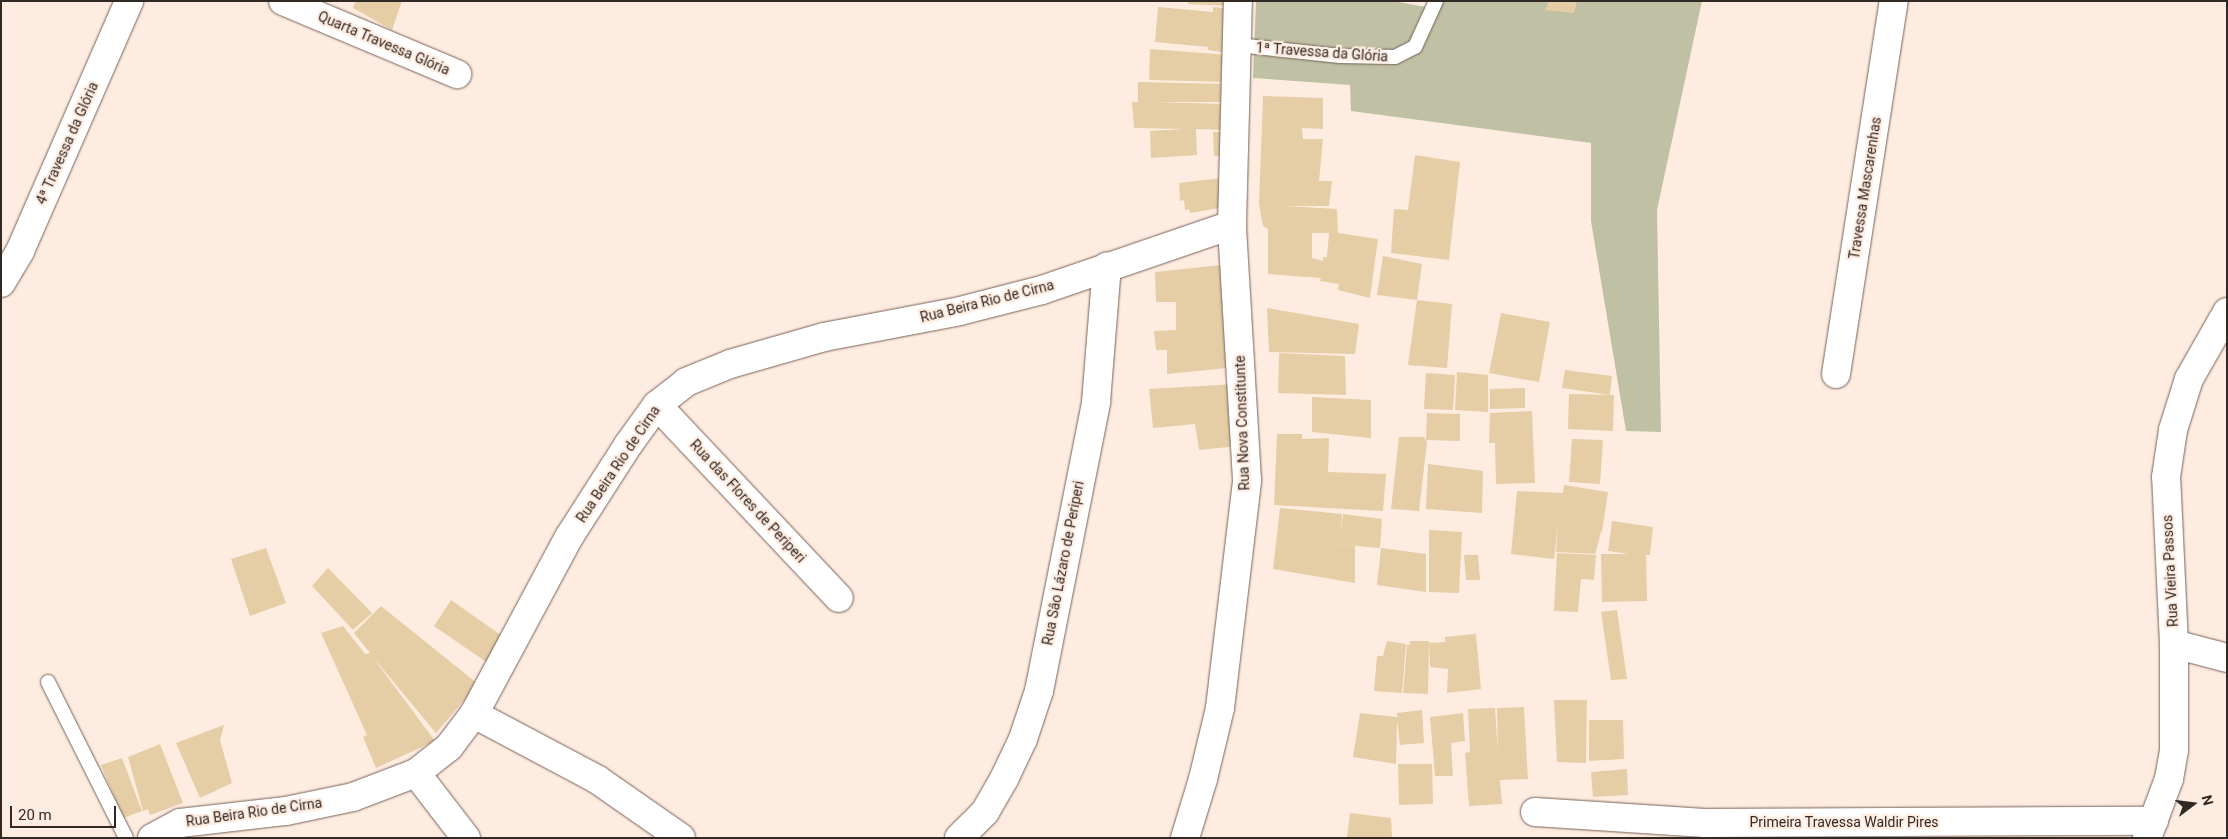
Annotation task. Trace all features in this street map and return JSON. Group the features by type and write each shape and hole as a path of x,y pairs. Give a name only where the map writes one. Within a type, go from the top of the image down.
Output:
{"street":[{"name":"4ª Travessa da Glória","path":"1,283 20,251 130,1"},
{"name":"Quarta Travessa Glória","path":"283,1 457,74"},
{"name":"Rua Nova Constitunte","path":"1185,838 1203,779 1220,708 1247,480 1232,225 1238,1"},
{"name":"Travessa Mascarenhas","path":"1836,374 1894,1"},
{"name":"Rua Beira Rio de Cirna","path":"152,838 180,823 286,810 353,797 416,773 449,747 474,714 568,537 657,405 686,382 730,364 824,337 987,304 1232,225"},
{"name":"Rua Sâo Lázaro de Periperi","path":"959,838 985,812 1004,778 1023,739 1039,691 1096,402 1108,266"},
{"name":"Rua Vieira Passos","path":"2150,829 2169,780 2174,750 2174,644 2166,477 2173,430 2189,379 2227,312"},
{"name":"Rua das Flores de Periperi","path":"657,405 839,598"},
{"path":"2174,644 2227,658"},
{"path":"474,714 598,780 681,838"},
{"path":"416,773 466,838"},
{"name":"Primeira Travessa Waldir Pires","path":"1535,812 1705,830 2150,829"}],"lane":[{"name":"1ª Travessa da Glória","path":"1237,45 1340,56 1396,57 1415,47 1436,1"},
{"path":"48,682 126,838"}],"green space":[{"path":"1256,1 1393,1 1431,8 1434,1 1702,1 1657,210 1661,432 1626,431 1591,221 1591,143 1351,111 1350,85 1253,78"}],"building":[{"path":"356,1 402,1 392,30 353,8"},
{"path":"1188,1 1231,1 1232,6 1188,4"},
{"path":"1549,1 1577,1 1574,13 1545,10"},
{"path":"1158,7 1213,12 1213,7 1233,9 1229,53 1208,50 1208,47 1155,42"},
{"path":"1150,49 1229,55 1229,82 1149,80"},
{"path":"1138,82 1228,84 1227,102 1152,102 1226,104 1226,130 1196,129 1197,155 1151,158 1150,131 1185,129 1134,128 1132,102 1138,102"},
{"path":"1263,96 1323,98 1323,129 1302,128 1303,139 1323,139 1319,181 1332,181 1329,206 1286,206 1337,209 1338,233 1378,239 1370,298 1338,290 1339,284 1320,281 1321,278 1268,274 1268,229 1263,226 1259,204","holes":["1312,233 1329,233 1327,257 1323,257 1323,261 1312,258"]},
{"path":"1213,132 1226,132 1227,155 1214,156"},
{"path":"1415,155 1460,162 1449,260 1391,253 1394,209 1408,210"},
{"path":"1222,178 1225,207 1190,213 1189,209 1185,210 1184,200 1180,201 1179,183"},
{"path":"1383,256 1422,264 1417,300 1377,295"},
{"path":"1231,264 1236,367 1167,374 1167,350 1156,350 1154,331 1176,330 1176,302 1156,302 1155,272"},
{"path":"1417,300 1452,304 1447,368 1408,365"},
{"path":"1267,308 1359,324 1355,354 1269,352"},
{"path":"1501,313 1550,322 1539,382 1489,373"},
{"path":"1279,353 1345,356 1346,395 1278,393"},
{"path":"1565,370 1612,376 1610,395 1562,388"},
{"path":"1457,372 1488,375 1488,412 1455,410"},
{"path":"1426,373 1455,375 1453,410 1424,409"},
{"path":"1235,384 1238,446 1199,450 1195,424 1153,428 1149,389"},
{"path":"1525,388 1525,408 1490,409 1490,389"},
{"path":"1569,394 1614,395 1613,431 1568,429"},
{"path":"1312,397 1371,400 1371,438 1312,432"},
{"path":"1532,411 1535,483 1496,484 1495,443 1489,443 1490,413"},
{"path":"1427,413 1460,414 1460,441 1426,440"},
{"path":"1277,434 1302,434 1302,439 1329,438 1328,472 1386,474 1383,511 1274,505"},
{"path":"1399,437 1424,437 1427,442 1419,511 1391,509"},
{"path":"1572,439 1603,440 1600,484 1569,482"},
{"path":"1428,464 1483,471 1482,513 1426,509"},
{"path":"1564,485 1608,492 1602,532 1570,527 1601,532 1595,554 1556,552 1558,525 1554,559 1511,554 1517,491 1563,493"},
{"path":"1280,508 1342,514 1341,531 1343,514 1382,519 1380,548 1301,541 1355,546 1355,583 1273,569"},
{"path":"1612,521 1653,527 1650,555 1646,555 1647,601 1602,602 1601,554 1629,554 1608,551"},
{"path":"1429,530 1462,532 1459,593 1429,592"},
{"path":"266,548 286,603 250,616 231,559"},
{"path":"1381,548 1426,554 1426,592 1377,585"},
{"path":"1557,553 1596,555 1594,580 1581,579 1578,612 1554,611"},
{"path":"1464,555 1478,555 1480,580 1466,580"},
{"path":"328,568 372,613 353,630 312,586"},
{"path":"451,600 505,638 489,664 434,626"},
{"path":"381,606 478,684 436,733 372,656 435,741 376,768 363,737 367,735 321,633 343,626 365,654 370,653 354,633"},
{"path":"1617,610 1627,679 1611,680 1601,612"},
{"path":"1476,634 1481,689 1447,693 1448,669 1430,667 1429,643 1445,642 1445,637"},
{"path":"1387,641 1406,644 1402,693 1374,691 1377,656 1383,656"},
{"path":"1410,641 1429,641 1428,694 1403,693 1407,645 1410,645"},
{"path":"1554,700 1587,700 1586,763 1557,762"},
{"path":"1524,707 1528,779 1500,780 1502,804 1469,806 1465,753 1470,752 1468,709 1495,708 1498,751 1497,708"},
{"path":"1422,710 1424,743 1400,745 1397,720 1396,764 1353,757 1360,713 1397,717 1397,713"},
{"path":"1463,713 1465,741 1451,743 1453,776 1435,776 1430,717"},
{"path":"1589,720 1623,720 1624,759 1589,761"},
{"path":"224,725 220,740 232,783 200,798 176,743"},
{"path":"160,744 183,803 150,815 148,809 143,811 128,757"},
{"path":"122,758 142,811 123,818 101,765"},
{"path":"1398,764 1432,764 1433,804 1399,805"},
{"path":"1627,769 1628,795 1593,797 1591,772"},
{"path":"1350,813 1391,818 1392,838 1347,838"}]}
